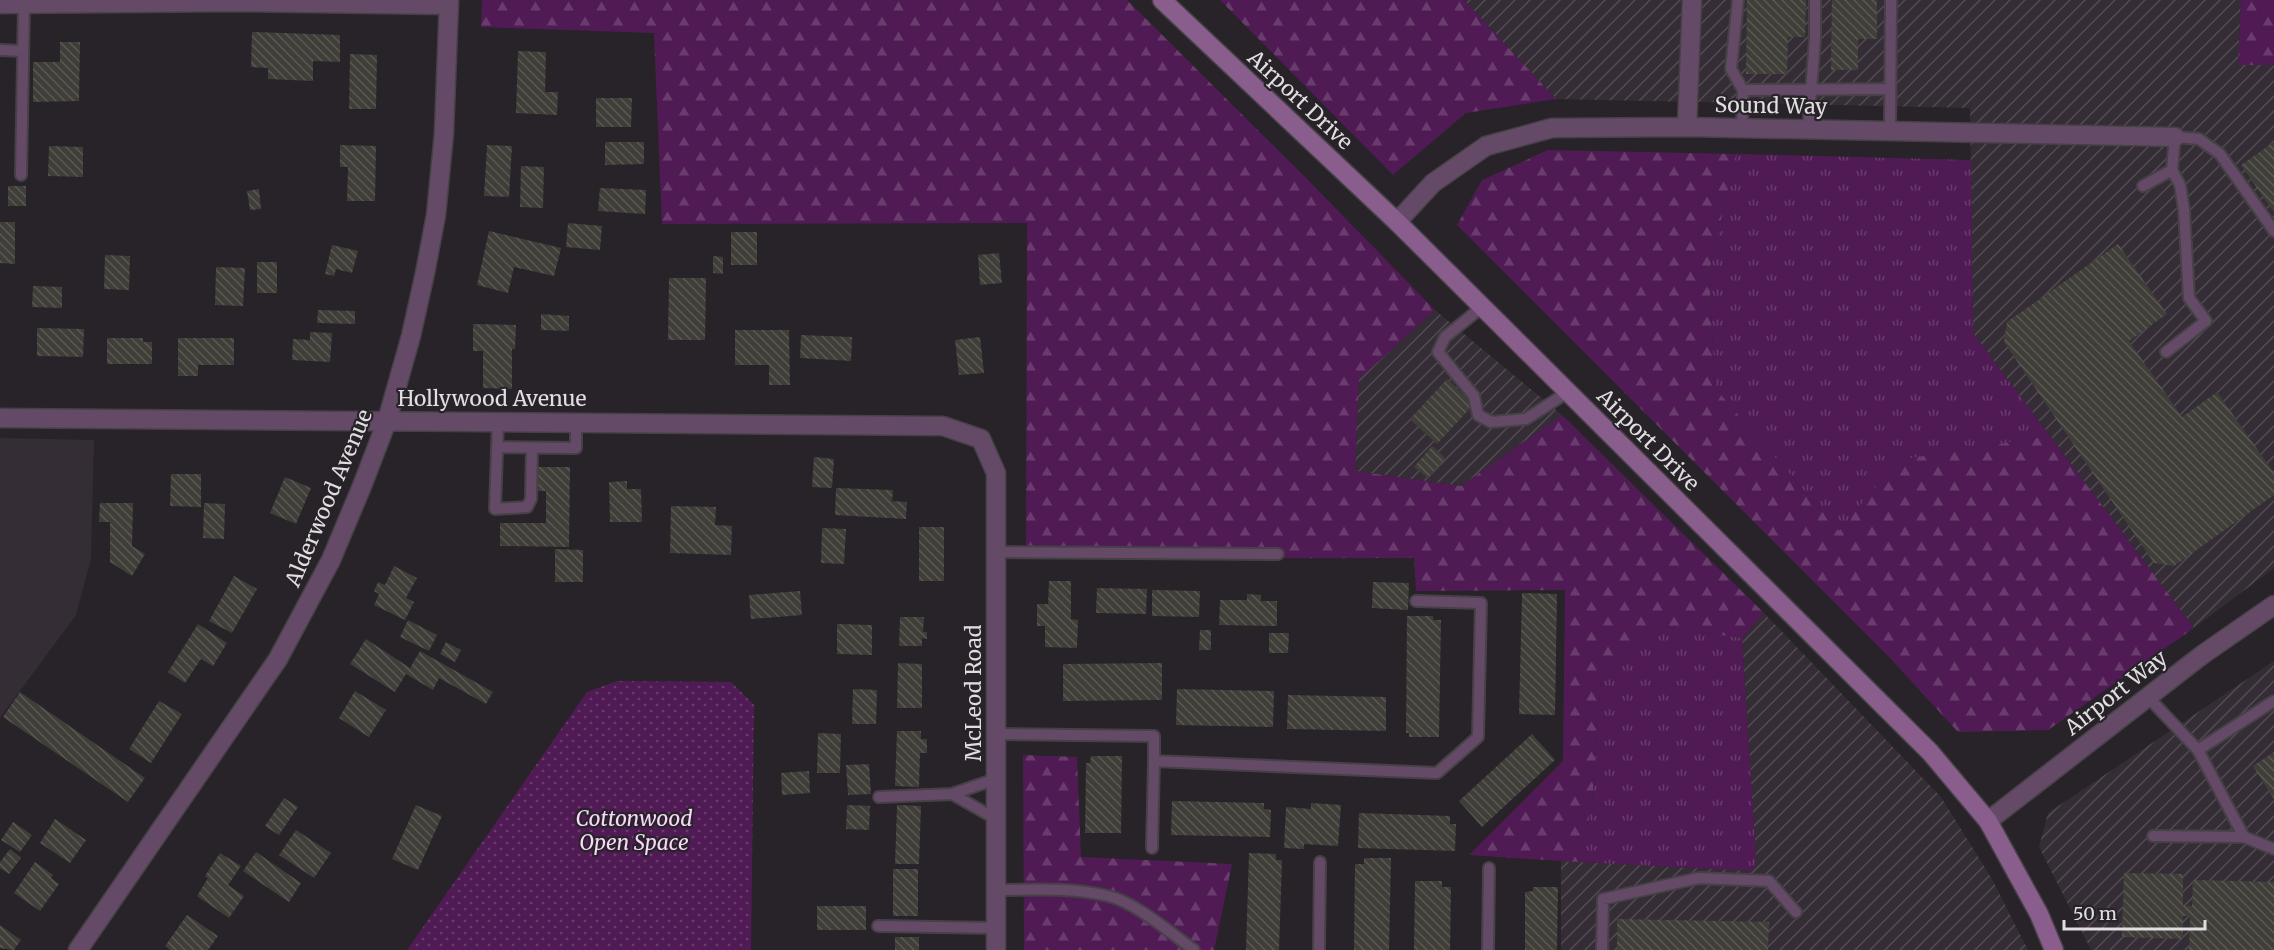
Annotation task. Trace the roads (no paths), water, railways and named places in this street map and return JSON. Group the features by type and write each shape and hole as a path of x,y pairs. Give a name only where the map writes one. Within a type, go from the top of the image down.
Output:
{"main road":[{"name":"Airport Drive","path":"1161,0 1397,222 1930,752 1988,821 2039,914 2054,950"}],"street":[{"path":"1687,127 1692,0"},
{"path":"0,4 236,1 449,2"},
{"name":"Alderwood Avenue","path":"78,950 226,733 245,709 292,635 331,560 387,421 411,336 436,215 444,133 449,2"},
{"name":"Sound Way","path":"1397,222 1433,183 1486,146 1523,134 1552,128 1687,127 2175,137"},
{"name":"Hollywood Avenue","path":"0,417 943,426 981,439"},
{"name":"McLeod Road","path":"981,439 996,473 996,950"},
{"name":"Airport Way","path":"1988,821 2202,655 2274,605"}],"lane":[{"path":"1738,0 1731,69 1743,90 1742,128"},
{"path":"1808,130 1815,39 1815,0"},
{"path":"1890,131 1891,0"},
{"path":"21,175 24,4"},
{"path":"0,50 23,51"},
{"path":"1743,90 1890,89"},
{"path":"2166,352 2205,321 2189,298 2184,210 2180,185 2172,170 2175,137 2199,139 2220,154 2274,231"},
{"path":"2143,186 2172,170"},
{"path":"1482,307 1445,337 1438,352 1474,396 1478,415 1491,422 1526,419 1568,392"},
{"path":"498,421 495,509 527,507 531,499 532,448"},
{"path":"497,447 576,448 576,421"},
{"path":"996,552 1278,554"},
{"path":"1154,761 1437,773 1478,737 1481,603 1416,601"},
{"path":"2148,697 2198,750 2244,837"},
{"path":"2198,750 2274,701"},
{"path":"996,734 1154,736 1152,848"},
{"path":"879,796 952,795 996,779"},
{"path":"952,795 996,819"},
{"path":"2153,837 2244,837 2274,849"},
{"path":"1319,950 1320,862"},
{"path":"1488,950 1489,868"},
{"path":"1602,950 1603,899 1699,878 1769,880 1796,912"},
{"path":"996,890 1064,889 1110,896 1147,915 1194,950"},
{"path":"878,926 996,928"}],"park label":[{"name":"Cottonwood Open Space","path":"634,831"}]}
